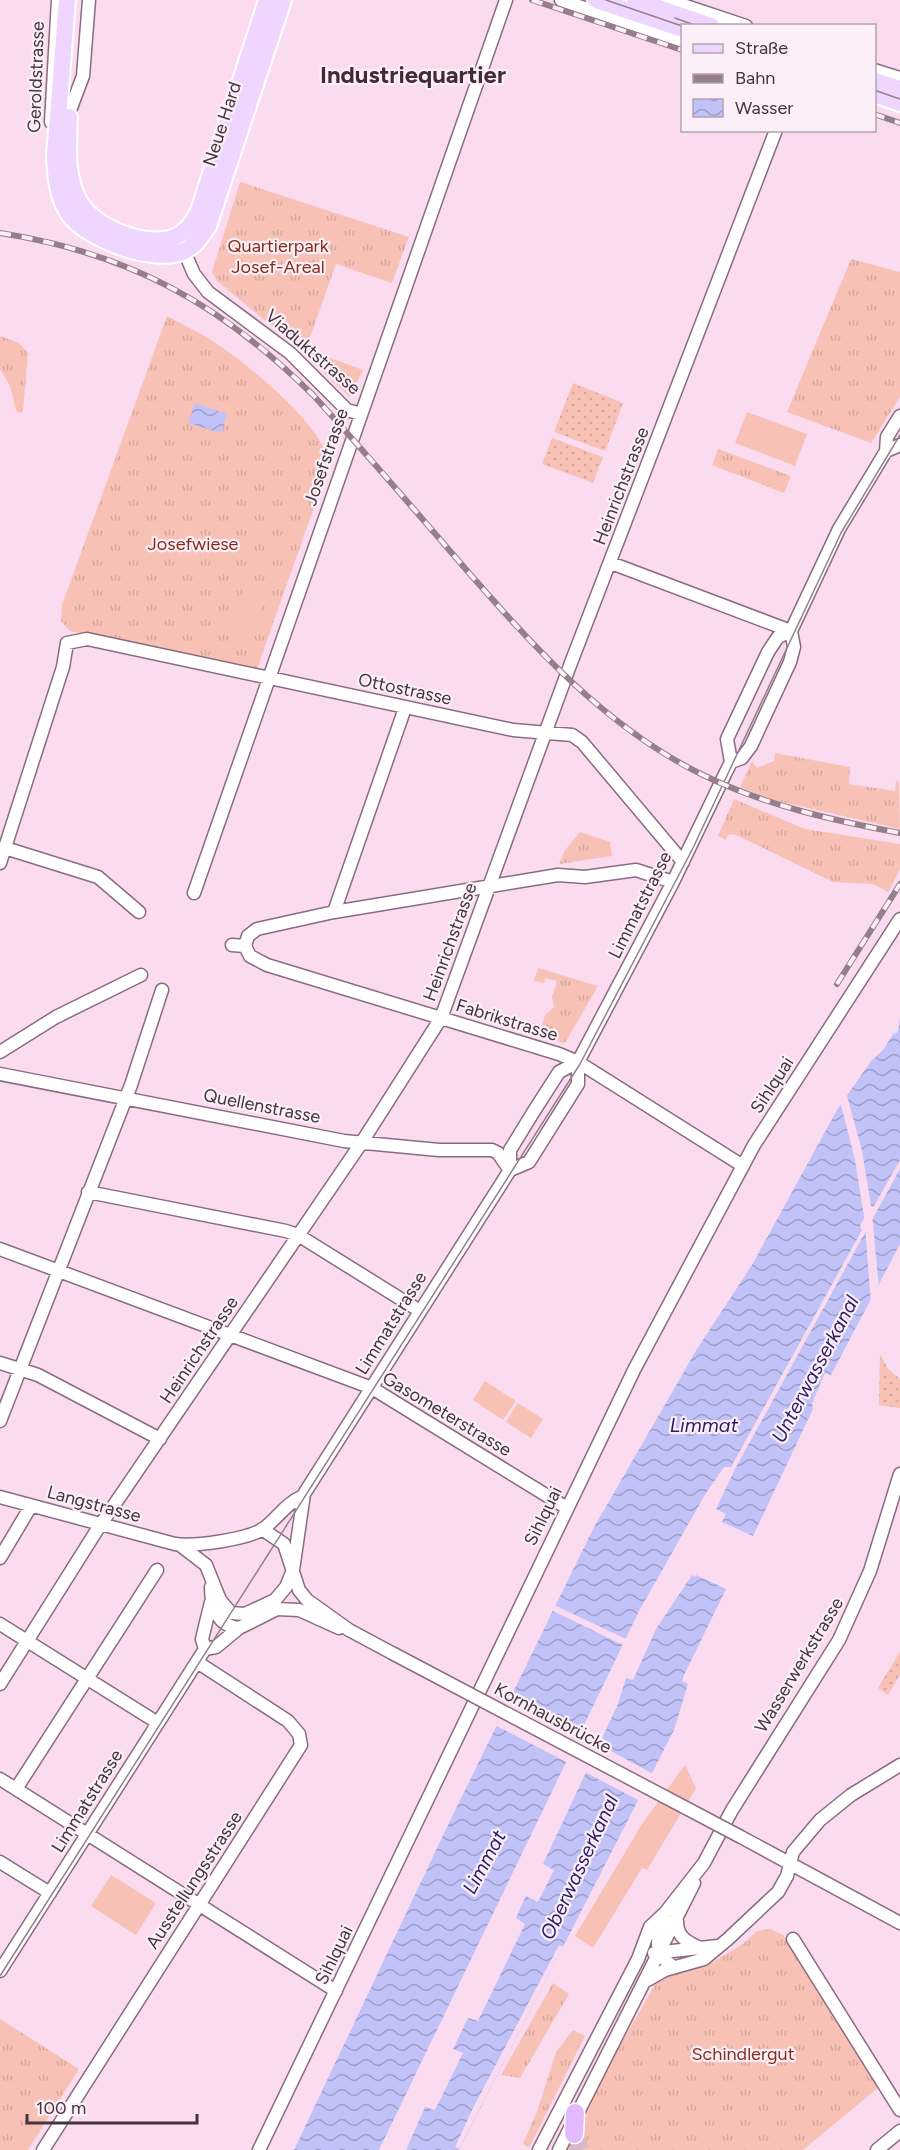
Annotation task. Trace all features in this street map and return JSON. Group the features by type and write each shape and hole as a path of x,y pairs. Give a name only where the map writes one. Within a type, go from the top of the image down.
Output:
{"highway":[{"path":"573,2134 575,2113"}],"main road":[{"path":"66,81 67,0"},
{"path":"66,81 77,0"},
{"name":"Neue Hard","path":"180,244 199,210 267,0"},
{"name":"Neue Hard","path":"180,244 196,243 208,226 283,0"},
{"path":"597,0 681,29"},
{"path":"634,0 705,24"},
{"name":"Geroldstrasse","path":"66,81 55,156 57,182 75,209"},
{"name":"Geroldstrasse","path":"66,81 70,172 75,209"},
{"path":"876,82 900,89"},
{"path":"876,95 900,103"},
{"path":"75,209 86,230 117,244 151,255 165,256 180,244"}],"street":[{"name":"Geroldstrasse","path":"55,156 51,102 58,0"},
{"name":"Geroldstrasse","path":"69,113 83,76 89,0"},
{"name":"Josefstrasse","path":"194,893 506,0"},
{"path":"561,0 681,41"},
{"path":"668,0 683,2 741,24"},
{"path":"876,71 900,78"},
{"name":"Heinrichstrasse","path":"0,1684 101,1524 362,1142 441,1018 546,732 775,132"},
{"name":"Viaduktstrasse","path":"180,244 194,274 208,291 290,353 347,410 361,414"},
{"name":"Limmatstrasse","path":"731,762 742,758 749,750 790,662 794,647 791,631 839,529 886,452 887,437 900,416"},
{"path":"886,452 900,445"},
{"path":"886,452 900,458"},
{"path":"611,562 791,631"},
{"name":"Limmatstrasse","path":"510,1170 529,1162 578,1084 578,1062 673,882 731,762 727,739 768,652 778,637 791,631"},
{"name":"Ottostrasse","path":"5,848 63,667 67,643 87,639 513,730 572,735 582,742 683,862"},
{"path":"334,912 405,708"},
{"path":"0,863 5,848 98,877 139,912"},
{"path":"232,945 245,946 248,936 257,929 334,912 558,875 585,877 636,870 673,882"},
{"name":"Sihlquai","path":"259,2150 634,1370 743,1166 900,919"},
{"name":"Fabrikstrasse","path":"245,946 250,956 267,965 559,1054 578,1062 743,1166"},
{"path":"0,1052 56,1017 141,975"},
{"path":"0,1421 125,1098 162,990"},
{"name":"Limmatstrasse","path":"303,1496 510,1170 510,1150 540,1101 559,1072 578,1062"},
{"name":"Quellenstrasse","path":"0,1074 362,1142 439,1150 495,1151 510,1170"},
{"path":"88,1192 281,1229 298,1235 420,1311"},
{"name":"Gasometerstrasse","path":"0,1249 372,1388 567,1508"},
{"path":"0,1363 21,1368 160,1439"},
{"name":"Wasserwerkstrasse","path":"559,2150 575,2113 658,1951 677,1921 732,1810 852,1615 870,1571 900,1474"},
{"path":"180,1545 215,1543 262,1529 289,1502 303,1496"},
{"path":"180,1545 206,1565 211,1580 227,1610 242,1614 275,1600 286,1587 293,1570 303,1496"},
{"name":"Langstrasse","path":"0,1497 180,1545"},
{"path":"0,1558 31,1506"},
{"path":"262,1529 284,1544 299,1590 307,1600 349,1630"},
{"path":"16,1789 156,1570"},
{"path":"211,1580 211,1602 202,1639 205,1649 216,1647 239,1628 269,1612 288,1609 299,1610 336,1628 349,1630"},
{"path":"211,1602 218,1617 230,1627 239,1628"},
{"path":"0,1624 158,1723"},
{"name":"Kornhausbrücke","path":"349,1630 900,1923"},
{"name":"Limmatstrasse","path":"0,1971 205,1649"},
{"name":"Ausstellungsstrasse","path":"43,2150 301,1745 299,1734 288,1721 197,1662"},
{"path":"644,1982 674,1967 704,1959 778,1892 802,1839 828,1812 900,1765"},
{"path":"888,1773 900,1780"},
{"path":"0,1779 336,1991"},
{"path":"0,1862 50,1893"},
{"name":"Wasserwerkstrasse","path":"539,2150 638,1959 650,1927 665,1913 704,1863"},
{"path":"665,1913 659,1931 658,1951 664,1961 674,1967"},
{"path":"677,1921 682,1939 699,1947"},
{"path":"793,1940 900,2110"},
{"path":"638,1959 658,1951 718,1946"},
{"path":"877,2150 900,2132"}],"green space":[{"name":"Quartierpark Josef-Areal","path":"240,182 409,237 392,283 336,264 306,349 363,370 350,397 289,340 217,281 212,272"},
{"path":"851,259 900,272 900,397 871,443 787,412"},
{"name":"Josefwiese","path":"167,316 206,337 262,378 314,432 325,450 329,465 257,669 70,631 61,621 62,605"},
{"path":"0,336 19,343 28,353 23,411 19,413 16,410 10,386 0,369"},
{"path":"573,383 623,403 605,451 554,432"},
{"path":"747,412 807,434 795,466 735,443"},
{"path":"552,438 603,457 593,483 542,464"},
{"path":"718,449 791,476 784,493 712,465"},
{"path":"243,590 265,597 253,633 231,625"},
{"path":"775,753 850,767 849,784 895,791 896,781 899,782 900,829 773,800 740,787 752,761 757,768 774,761"},
{"path":"734,799 805,829 900,844 900,869 888,892 873,884 833,882 734,834 728,835 726,840 718,836"},
{"path":"580,832 610,842 612,856 559,864 565,850"},
{"path":"538,968 598,986 565,1043 476,1017 480,1006 542,1026 545,1015 554,1007 552,997 557,981 545,978 544,983 534,981"},
{"path":"880,1354 888,1369 900,1379 900,1408 879,1405"},
{"path":"485,1381 516,1401 503,1420 473,1400"},
{"path":"518,1403 543,1419 531,1438 506,1422"},
{"path":"900,1652 900,1675 888,1695 878,1688"},
{"path":"685,1765 696,1788 647,1870 642,1868 593,1948 575,1936 642,1824"},
{"path":"111,1875 156,1903 136,1935 91,1906"},
{"name":"Schindlergut","path":"770,1929 783,1935 879,2087 803,2150 566,2150 595,2088 655,1985 667,1977 713,1962 743,1944 757,1931"},
{"path":"553,1983 569,1994 520,2078 501,2075"},
{"path":"0,2019 79,2069 28,2150 0,2150"},
{"path":"573,2030 585,2036 529,2148 523,2144 538,2109 556,2052"}],"water":[{"path":"195,403 227,414 221,433 188,423"},
{"name":"Limmat","path":"900,1018 900,1160 874,1206 871,1207 860,1225 862,1230 731,1467 724,1467 706,1493 639,1611 379,2150 294,2150 447,1827 593,1529 697,1349 752,1265 837,1110 871,1061 884,1049 893,1034 898,1032"},
{"name":"Limmat","path":"900,1169 900,1244 831,1375 825,1373 812,1403 813,1409 753,1536 722,1522 726,1514 716,1509 735,1469"},
{"name":"Limmat","path":"692,1575 726,1589 684,1675 682,1681 688,1684 674,1730 459,2150 406,2150 425,2107 435,2110 463,2053 453,2049 468,2018 478,2021 525,1924 516,1918 526,1896 538,1902 554,1870 543,1864 618,1704 626,1678 633,1680 656,1629"}],"pier":[{"path":"846,1092 862,1151 872,1211 865,1223 855,1160 840,1101"},
{"path":"872,1213 879,1289 871,1304 865,1226"},
{"path":"552,1604 628,1640 625,1646 549,1609"},
{"path":"507,1696 582,1735 568,1763 493,1724"},
{"path":"596,1743 655,1775 642,1802 583,1771"},
{"path":"559,1945 563,1947 459,2149 455,2147 473,2108"}],"tunnel":[{"path":"574,2134 580,2150"}],"tram line":[{"path":"606,0 681,26"},
{"path":"675,18 692,24"},
{"path":"876,91 900,99"},
{"path":"0,1976 580,1064 693,848 841,533 900,435"}],"railway":[{"path":"532,0 681,50"},
{"path":"876,115 900,123"},
{"path":"0,233 47,242 131,269 170,287 208,309 243,334 313,395 489,596 543,654 601,708 666,755 725,785 773,803 823,817 900,833"},
{"path":"837,984 900,884"}],"district":[{"name":"Industriequartier","path":"413,75"}],"water label":[{"name":"Unterwasserkanal","path":"815,1369"},
{"name":"Oberwasserkanal","path":"579,1867"}]}
